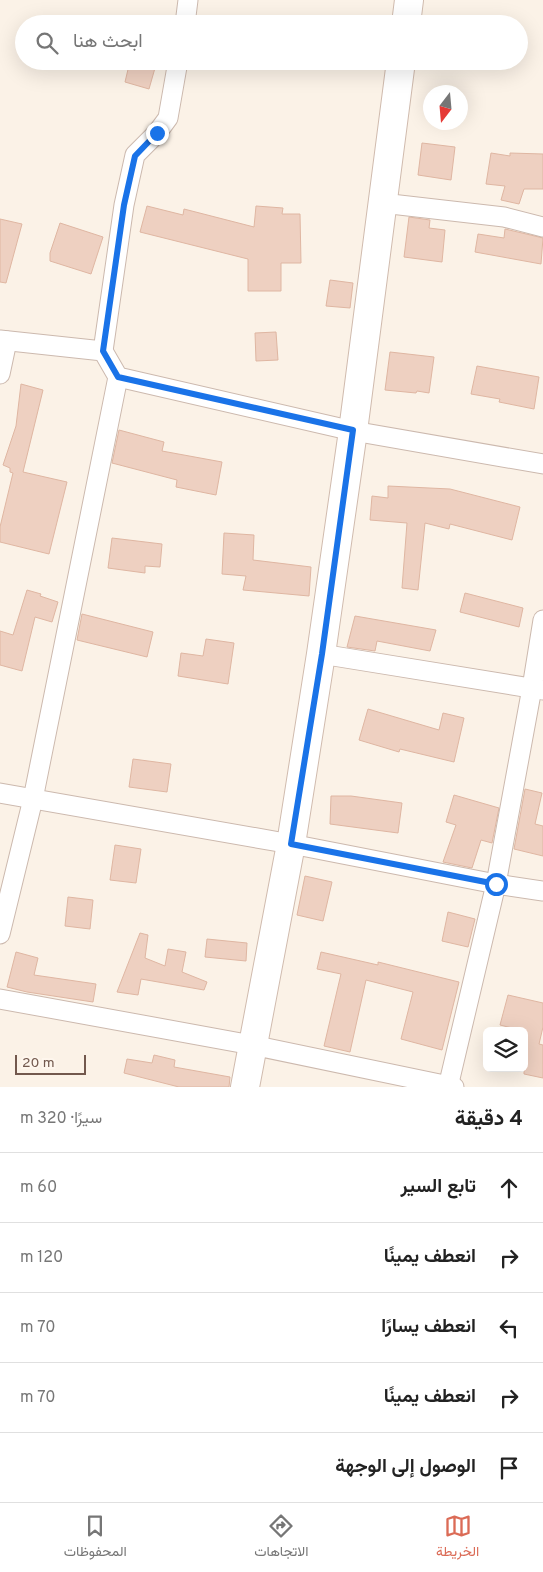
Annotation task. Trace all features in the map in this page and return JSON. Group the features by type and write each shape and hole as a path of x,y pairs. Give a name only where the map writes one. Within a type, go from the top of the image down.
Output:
{"main road":[{"path":"407,15 409,0"},
{"path":"244,1087 291,844 322,654 400,70"}],"street":[{"path":"186,15 188,0"},
{"path":"0,934 33,799 118,377 103,351 130,174 135,156 157,133 168,118 176,70"},
{"path":"382,203 504,217 543,228"},
{"path":"0,374 4,341 103,351"},
{"path":"118,377 353,430 543,464"},
{"path":"0,998 252,1045 450,1087 538,689 543,620"},
{"path":"322,654 538,689"},
{"path":"0,793 291,844 543,892"}],"building":[{"path":"128,70 154,70 149,89 125,82"},
{"path":"422,143 455,147 451,180 418,175"},
{"path":"491,153 510,156 510,153 543,154 543,189 524,189 519,204 501,200 505,186 486,184"},
{"path":"147,206 183,215 184,209 254,227 256,206 283,208 282,214 300,214 301,263 281,263 281,291 248,291 248,259 140,232"},
{"path":"409,217 430,220 429,228 445,230 442,262 404,257"},
{"path":"0,219 22,224 6,283 0,282"},
{"path":"60,223 103,237 91,274 50,261 50,253"},
{"path":"505,229 543,238 541,264 475,252 478,234 504,238"},
{"path":"330,280 353,283 350,308 326,306"},
{"path":"276,332 278,360 256,361 255,333"},
{"path":"390,352 434,357 429,393 385,390"},
{"path":"477,366 539,377 534,409 499,402 500,399 471,394"},
{"path":"21,384 43,390 23,472 67,482 49,554 0,542 0,527 13,473 10,472 10,468 3,465 16,426"},
{"path":"119,430 164,442 162,451 222,462 216,495 176,487 177,480 112,463"},
{"path":"388,486 450,489 520,507 512,540 450,524 449,529 425,523 418,590 402,588 407,523 370,520 372,496 388,498"},
{"path":"224,533 254,535 253,560 311,567 309,596 243,590 246,576 222,574"},
{"path":"112,538 162,544 160,567 145,566 145,573 108,568"},
{"path":"27,590 58,602 52,622 35,617 22,671 0,665 0,631 13,635"},
{"path":"465,593 523,608 519,627 460,612"},
{"path":"82,614 153,632 147,657 77,640"},
{"path":"355,616 436,630 430,651 377,641 375,651 347,647"},
{"path":"206,639 234,643 228,684 178,676 181,653 203,656"},
{"path":"368,709 439,730 443,713 464,718 454,762 400,749 399,752 359,740"},
{"path":"133,759 171,764 167,792 129,787"},
{"path":"525,789 542,793 535,824 543,826 543,856 514,849"},
{"path":"454,795 499,808 492,843 481,840 472,868 443,862 456,825 446,822"},
{"path":"331,796 351,796 402,803 398,833 330,824"},
{"path":"115,845 141,849 136,883 110,880"},
{"path":"305,876 332,882 323,921 297,915"},
{"path":"68,897 93,900 90,929 65,926"},
{"path":"448,912 475,919 468,947 442,941"},
{"path":"140,933 148,935 145,958 165,966 168,949 186,952 182,972 207,982 204,990 141,979 138,995 117,992"},
{"path":"207,939 247,943 246,961 205,957"},
{"path":"16,952 38,958 34,975 96,984 93,1002 7,987"},
{"path":"321,952 378,965 378,962 459,982 442,1050 401,1039 413,992 366,980 350,1052 324,1046 341,974 317,969"},
{"path":"508,995 543,1003 543,1027 539,1044 543,1045 543,1078 524,1074 524,1072 528,1072 528,1027 500,1025"},
{"path":"154,1055 175,1060 174,1067 230,1077 229,1087 179,1087 124,1073 127,1059 152,1063"}],"route":[{"path":"157,133 135,156 124,205 103,351 118,377 353,430 322,654 291,844 496,884"}]}
